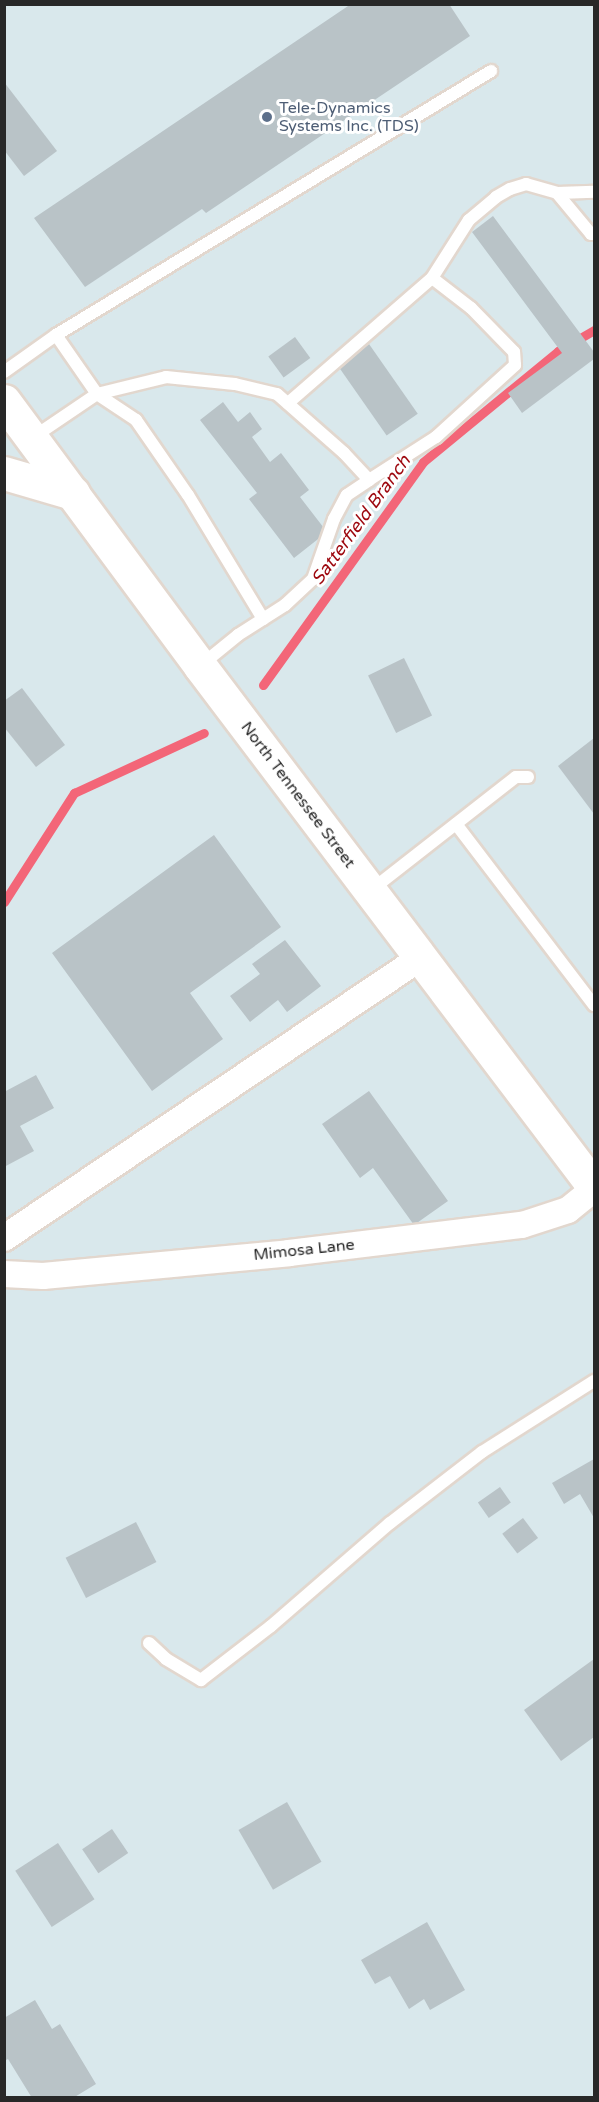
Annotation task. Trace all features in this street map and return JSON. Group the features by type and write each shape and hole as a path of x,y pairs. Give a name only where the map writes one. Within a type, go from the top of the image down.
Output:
{"main road":[{"name":"North Tennessee Street","path":"4,401 200,666 594,1188"},
{"path":"4,473 73,493"}],"street":[{"path":"4,1238 420,958"},
{"name":"Mimosa Lane","path":"4,1274 43,1275 265,1255 522,1225 567,1210 594,1188"}],"lane":[{"path":"4,372 56,334 491,71"},
{"path":"288,404 432,278 469,220 496,197 526,184 557,193 594,192"},
{"path":"557,193 591,234 594,234"},
{"path":"200,666 285,605 313,579 334,519 347,495 436,437 515,365 514,352 471,308 432,278"},
{"path":"56,334 97,394 136,420 188,495 263,619"},
{"path":"32,438 97,394 166,377 235,384 276,394 344,453 369,480"},
{"path":"370,891 516,777 528,777"},
{"path":"456,824 594,1005"},
{"path":"149,1643 166,1659 201,1680 271,1626 390,1523 473,1459 594,1381"}],"building":[{"path":"351,4 449,4 470,36 206,213 202,209 85,287 34,218"},
{"path":"4,82 57,151 24,176 4,150"},
{"path":"493,216 594,352 594,359 522,413 508,393 562,353 472,232"},
{"path":"295,337 310,358 284,377 268,356"},
{"path":"369,344 418,414 387,435 338,366"},
{"path":"223,402 238,422 250,412 262,429 252,437 270,462 281,453 309,490 300,497 327,532 294,558 249,499 257,493 200,420"},
{"path":"404,658 432,716 396,733 368,676"},
{"path":"22,688 65,745 36,767 4,727 4,701"},
{"path":"594,738 594,814 558,766"},
{"path":"214,835 281,927 190,993 223,1039 152,1091 52,953"},
{"path":"285,940 321,986 287,1012 278,1000 250,1022 230,996 260,974 252,964"},
{"path":"36,1075 54,1108 20,1126 34,1151 4,1167 4,1092"},
{"path":"369,1091 448,1201 414,1225 373,1168 360,1178 322,1124"},
{"path":"594,1459 594,1518 580,1494 564,1504 552,1483"},
{"path":"500,1487 511,1503 489,1518 478,1502"},
{"path":"523,1518 538,1538 517,1554 502,1534"},
{"path":"136,1522 156,1562 86,1598 66,1558"},
{"path":"594,1659 594,1737 561,1761 524,1710"},
{"path":"287,1802 322,1862 273,1890 239,1830"},
{"path":"112,1829 128,1853 98,1873 82,1849"},
{"path":"58,1843 94,1899 52,1927 15,1871"},
{"path":"427,1922 465,1990 430,2010 424,1999 409,2009 390,1976 375,1984 361,1960"},
{"path":"35,2000 52,2029 60,2024 96,2084 73,2098 32,2098 8,2059 4,2061 4,2018"}],"waterway":[{"name":"Satterfield Branch","path":"263,685 423,462 558,351 594,330"},
{"name":"Satterfield Branch","path":"4,902 74,793 204,733"}],"place":[{"name":"Tele-Dynamics Systems Inc. (TDS)","path":"267,117"}]}
